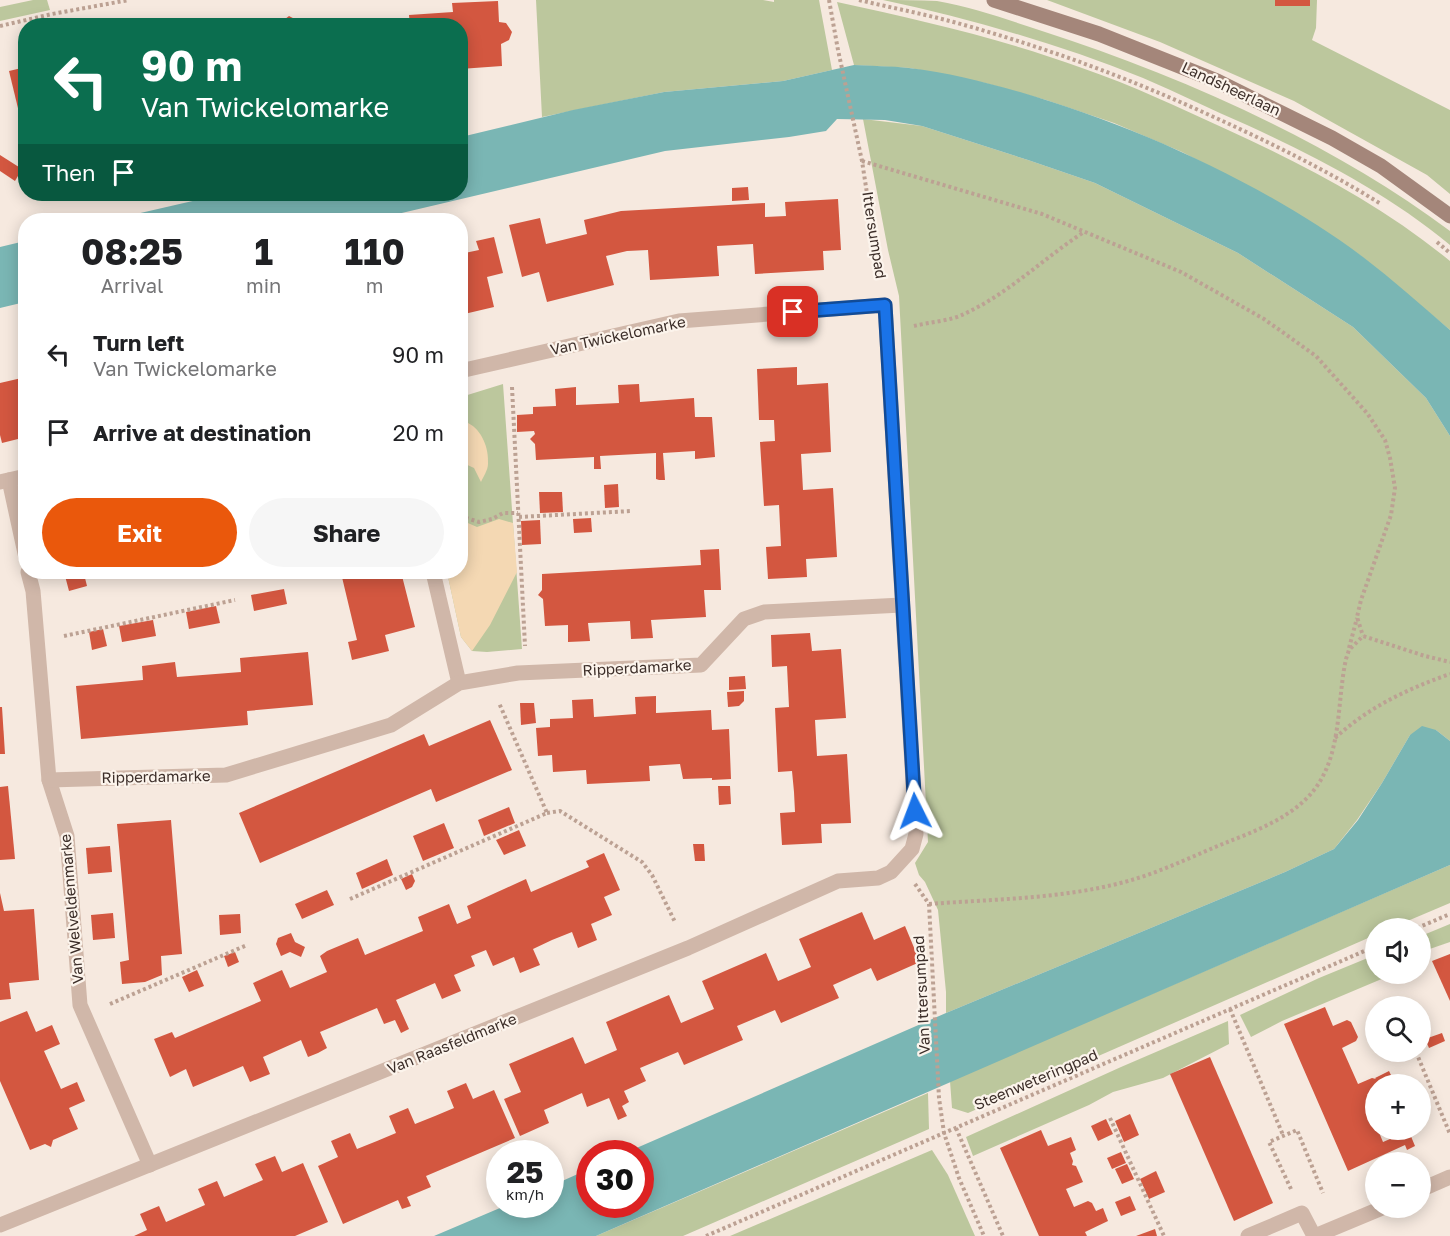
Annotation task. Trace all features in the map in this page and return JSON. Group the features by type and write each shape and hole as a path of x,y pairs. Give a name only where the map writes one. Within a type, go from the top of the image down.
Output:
{"street":[{"name":"Landsheerlaan","path":"994,0 1071,24 1171,61 1217,81 1381,166 1450,216"},
{"path":"885,305 916,834 912,849 901,864"},
{"name":"Van Twickelomarke","path":"468,369 679,321 885,305"},
{"path":"4,481 18,530"},
{"name":"Van Welveldenmarke","path":"30,579 33,591 49,780 68,836 80,1005 150,1165"},
{"path":"435,579 459,683"},
{"name":"Ripperdamarke","path":"49,780 226,775 391,725 459,683 527,673 702,665 744,619 765,612 902,604"},
{"name":"Van Raasfeldmarke","path":"0,1225 688,948 838,881 878,878 891,873 901,864"},
{"path":"1431,1185 1450,1177"},
{"path":"1248,1236 1302,1213 1314,1236 1365,1215"}],"path":[{"path":"35,18 129,0"},
{"name":"Ittersumpad","path":"829,0 862,161 885,305"},
{"path":"860,0 955,22 1098,68 1177,99 1289,152 1382,204"},
{"path":"0,26 18,22"},
{"path":"862,161 1042,214 1181,272 1264,320 1316,356 1367,413 1385,441 1395,488 1391,515 1361,600 1342,677 1332,754 1317,787 1293,810 1265,826 1155,873 1100,888 1062,894 929,904 901,864"},
{"path":"886,329 915,326 963,315 1028,274 1058,249 1084,232"},
{"path":"1435,240 1450,253"},
{"path":"510,359 527,673"},
{"path":"468,519 479,522 503,513 519,515 632,511"},
{"path":"37,639 64,636 235,600"},
{"path":"1358,617 1363,636"},
{"path":"1349,650 1363,636"},
{"path":"1363,636 1425,657 1450,662"},
{"path":"1335,738 1350,724 1400,693 1450,674"},
{"path":"488,678 547,813"},
{"path":"350,899 547,813 560,811 642,862 652,875 688,948"},
{"name":"Van Ittersumpad","path":"929,904 939,1098 944,1133 984,1236"},
{"path":"1431,922 1450,914"},
{"path":"84,1015 247,945"},
{"name":"Steenweteringpad","path":"706,1236 1365,951"},
{"path":"1230,1009 1282,1135"},
{"path":"1420,1062 1450,1134"},
{"path":"1110,1118 1164,1236"},
{"path":"956,1128 1003,1236"},
{"path":"1302,1213 1269,1142 1297,1130 1338,1227"}],"green space":[{"path":"33,0 47,0 50,10 0,21 0,7"},
{"path":"536,0 763,0 774,2 774,0 819,0 832,70 783,81 664,92 542,117"},
{"path":"883,0 937,1 977,10 1095,49 1202,91 1306,141 1356,169 1450,231 1450,245 1403,210 1327,164 1143,78 1014,33"},
{"path":"1047,0 1317,0 1316,28 1312,40 1450,110 1450,194 1427,175 1294,101 1160,42"},
{"path":"837,2 992,39 1101,75 1192,113 1344,188 1398,222 1450,261 1450,330 1361,256 1305,219 1250,187 1182,152 1114,123 1046,100 985,83 910,68 854,65"},
{"path":"863,119 922,126 1095,183 1238,253 1353,327 1426,398 1450,436 1450,741 1436,730 1410,735 1382,783 1334,849 1285,872 946,1013 938,910 915,863 928,842 899,296"},
{"path":"503,384 522,649 472,651 461,637 449,579 468,579 468,395"},
{"path":"1450,865 1450,903 1415,918 1365,918 1365,939 968,1113 952,1108 950,1081"},
{"path":"1450,924 1450,942 1431,949 1431,932"},
{"path":"1365,959 1365,984 1370,984 1282,1021 1251,1037 1240,1015"},
{"path":"1228,1021 1229,1044 1163,1078 1113,1092 1089,1105 973,1156 966,1137"},
{"path":"928,1093 929,1129 683,1236 596,1236 638,1218 654,1218 654,1211"},
{"path":"932,1150 948,1175 975,1236 730,1236"}],"sand":[{"path":"468,423 481,435 487,452 488,466 481,482 474,468 468,465"},
{"path":"499,519 513,523 517,572 490,625 472,651 461,637 449,579 468,579 468,523 477,527"}],"water":[{"path":"854,65 909,68 951,75 1006,88 1109,122 1199,160 1242,182 1285,205 1363,257 1450,330 1450,436 1426,398 1353,327 1238,253 1095,183 922,126 885,120 837,119 826,131 665,151 468,197 468,135 573,110 664,92 783,81"},
{"path":"193,201 453,201 402,213 140,213"},
{"path":"18,243 18,304 0,308 0,247"},
{"path":"1422,726 1436,730 1450,741 1450,865 654,1211 654,1140 946,1013 1285,872 1334,849 1358,820 1410,735"},
{"path":"576,1175 576,1218 637,1218 596,1236 434,1236 486,1214 486,1218 564,1218 564,1180"}],"building":[{"path":"1275,0 1310,0 1310,6 1275,6"},
{"path":"498,1 499,22 506,23 512,32 509,40 501,44 502,66 468,68 468,18 409,18 409,15 453,12 452,3"},
{"path":"18,69 18,108 9,71"},
{"path":"0,155 18,166 18,176 15,181 0,171"},
{"path":"748,187 749,200 732,201 732,188"},
{"path":"838,199 841,250 823,251 824,270 755,274 753,244 717,246 719,276 650,280 648,250 627,251 606,256 614,285 547,302 539,272 522,277 509,225 540,218 546,244 587,234 584,220 621,211 765,203 765,217 786,216 785,202"},
{"path":"494,237 503,273 487,277 494,307 468,313 468,252 479,250 476,241"},
{"path":"797,367 797,385 828,383 831,452 801,454 803,490 833,488 837,557 806,559 807,577 768,579 766,547 781,546 779,505 764,506 760,442 775,441 774,420 759,420 757,369"},
{"path":"18,379 18,439 2,443 0,435 0,383"},
{"path":"639,384 640,402 694,398 695,417 712,417 715,457 695,459 695,451 663,453 665,480 659,480 656,479 656,453 600,456 601,469 594,469 594,457 536,460 535,444 530,439 535,434 534,431 517,432 517,415 533,414 533,407 556,406 555,389 576,387 576,405 619,403 618,385"},
{"path":"618,484 619,507 605,508 604,485"},
{"path":"539,492 562,492 563,512 540,513"},
{"path":"591,518 592,532 574,533 573,519"},
{"path":"540,520 541,544 522,545 521,521"},
{"path":"719,549 721,590 704,590 706,617 651,620 653,638 631,639 630,621 588,623 590,641 568,642 568,625 545,626 543,599 538,595 542,590 542,574 701,565 700,550"},
{"path":"66,579 85,579 87,586 69,591"},
{"path":"342,579 403,579 415,627 385,635 389,651 352,660 348,642 357,640"},
{"path":"284,589 287,604 254,611 251,595"},
{"path":"216,606 220,623 189,629 186,612"},
{"path":"153,620 156,636 122,642 119,626"},
{"path":"103,629 107,646 92,650 89,632"},
{"path":"810,633 812,651 841,649 846,718 815,720 817,756 847,754 851,823 821,824 822,843 782,845 780,813 795,812 794,792 792,771 778,772 775,708 789,707 787,666 772,667 771,635"},
{"path":"308,652 313,705 247,711 248,725 81,739 76,686 143,680 142,666 175,662 177,677 241,672 240,658"},
{"path":"745,676 746,689 729,690 729,677"},
{"path":"744,691 744,701 739,706 728,707 727,692"},
{"path":"656,696 656,713 711,710 712,730 729,729 731,779 683,779 680,764 649,766 650,781 587,784 586,770 553,772 552,755 538,756 536,728 550,727 550,719 573,718 572,700 593,699 594,717 636,714 635,697"},
{"path":"520,703 534,703 536,723 521,725"},
{"path":"0,707 2,707 5,754 0,754"},
{"path":"490,720 512,770 436,802 431,789 260,863 239,813 424,734 429,746"},
{"path":"8,786 15,859 0,860 0,787"},
{"path":"718,786 730,786 731,804 719,805"},
{"path":"509,807 515,823 484,836 478,820"},
{"path":"171,820 182,954 161,956 162,975 145,982 122,984 120,962 129,960 117,824"},
{"path":"444,823 454,848 423,861 413,836"},
{"path":"519,830 526,846 504,855 496,840"},
{"path":"693,844 704,844 705,861 695,861"},
{"path":"110,846 112,872 88,874 86,848"},
{"path":"604,853 620,890 604,897 612,915 591,924 597,940 578,948 572,932 552,940 533,949 540,965 520,973 514,957 493,966 486,950 471,956 475,966 454,975 461,991 442,999 435,983 396,1000 409,1029 401,1033 395,1020 384,1024 377,1008 320,1032 327,1048 318,1053 308,1057 301,1040 263,1057 270,1074 250,1082 243,1066 193,1087 186,1069 170,1077 154,1039 172,1032 175,1038 261,1001 253,983 282,970 290,988 327,972 320,956 327,951 358,938 365,955 423,931 418,917 449,904 457,924 471,918 467,906 526,879 531,892 589,867 586,861"},
{"path":"387,859 393,875 362,889 356,873"},
{"path":"412,874 415,881 412,887 406,890 401,879"},
{"path":"327,890 334,905 302,919 295,904"},
{"path":"0,893 4,911 34,909 39,980 9,983 11,999 0,1000"},
{"path":"862,912 874,940 905,926 920,962 877,981 871,968 833,985 839,998 781,1023 775,1010 737,1026 743,1040 684,1065 678,1052 640,1068 646,1081 624,1091 629,1102 622,1106 627,1116 618,1120 609,1098 587,1107 582,1093 544,1110 549,1123 520,1136 504,1099 521,1092 509,1064 573,1037 585,1064 617,1050 606,1022 669,995 681,1023 714,1009 702,981 766,953 778,981 811,967 799,939"},
{"path":"113,913 115,938 93,940 91,915"},
{"path":"240,914 241,933 220,935 219,915"},
{"path":"291,933 295,942 305,947 301,957 290,952 281,956 276,944 278,938"},
{"path":"235,952 239,962 228,967 224,956"},
{"path":"1450,954 1450,1001 1432,961"},
{"path":"197,970 204,986 189,992 182,977"},
{"path":"1325,1007 1333,1026 1347,1020 1351,1022 1358,1037 1356,1041 1342,1048 1358,1084 1365,1081 1365,1140 1382,1140 1383,1142 1412,1140 1415,1146 1407,1150 1405,1145 1390,1152 1365,1152 1365,1163 1348,1171 1284,1024"},
{"path":"27,1011 36,1032 52,1025 60,1044 44,1051 61,1089 77,1082 85,1101 69,1108 78,1129 53,1140 51,1147 45,1144 30,1150 0,1081 0,1022"},
{"path":"1442,1033 1445,1041 1431,1047 1431,1037"},
{"path":"1210,1057 1273,1203 1234,1221 1170,1074"},
{"path":"466,1083 473,1099 494,1090 515,1138 486,1140 486,1150 426,1176 431,1187 407,1197 411,1206 402,1209 398,1200 343,1224 318,1166 338,1157 331,1141 350,1133 357,1149 396,1133 389,1116 408,1108 415,1124 454,1108 447,1091"},
{"path":"1130,1114 1139,1135 1124,1142 1115,1121"},
{"path":"1106,1119 1113,1134 1098,1141 1091,1126"},
{"path":"1041,1130 1048,1146 1071,1137 1076,1150 1070,1153 1072,1165 1076,1166 1083,1182 1066,1189 1074,1207 1088,1201 1092,1203 1096,1211 1103,1208 1108,1221 1085,1232 1087,1236 1039,1236 1000,1148"},
{"path":"1121,1152 1126,1163 1112,1169 1107,1158"},
{"path":"275,1156 282,1172 303,1163 328,1222 295,1236 134,1236 147,1230 140,1214 159,1206 166,1222 205,1205 198,1189 217,1181 224,1197 263,1180 255,1164"},
{"path":"1127,1164 1134,1179 1122,1184 1115,1169"},
{"path":"1156,1171 1165,1192 1149,1199 1140,1179"},
{"path":"1130,1196 1136,1210 1121,1216 1115,1202"},
{"path":"1155,1229 1157,1236 1136,1236"}],"route":[{"path":"793,312 885,305 915,811"}]}
